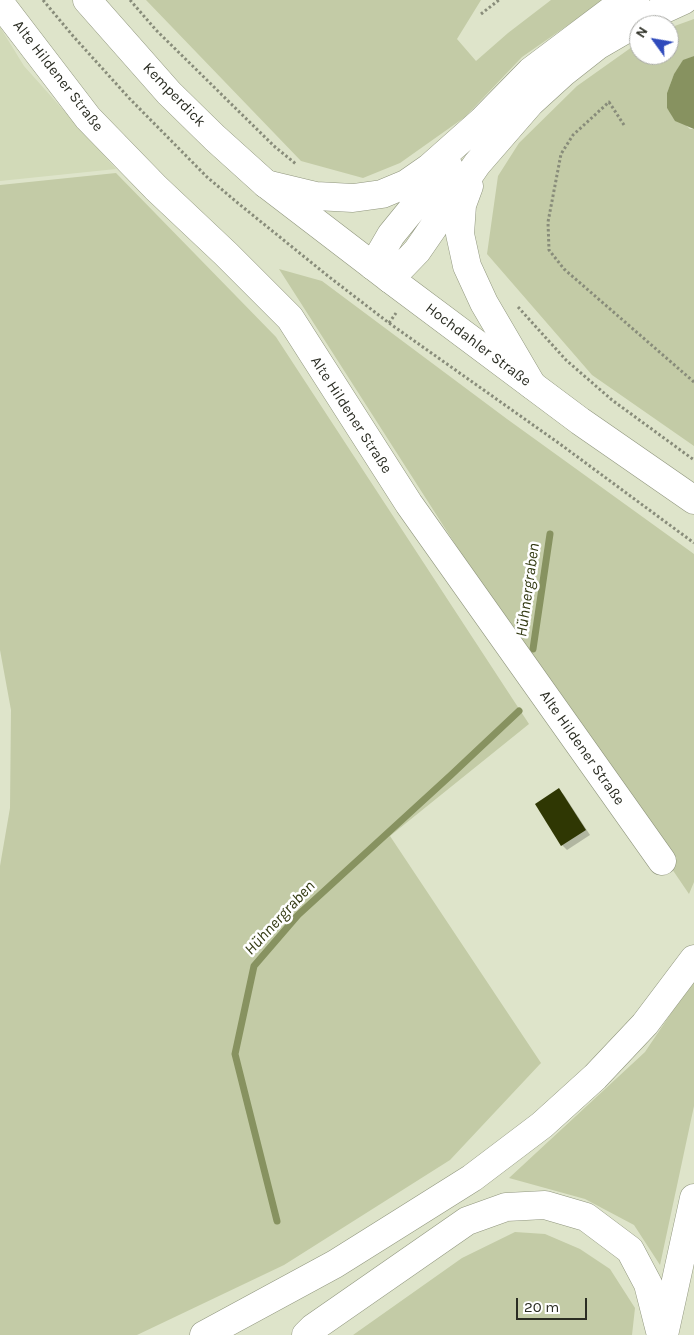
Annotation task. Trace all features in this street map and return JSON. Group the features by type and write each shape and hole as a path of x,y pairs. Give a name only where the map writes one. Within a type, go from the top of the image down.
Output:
{"main road":[{"name":"Kemperdick","path":"87,0 170,93 266,184"},
{"path":"266,184 316,196 353,198 382,194 406,184 429,168 482,121 531,71 612,10 635,0"},
{"path":"381,272 417,252 477,164 530,103 564,72 597,46 647,17 684,0"},
{"name":"Alte Hildener Straße","path":"0,2 88,118 156,188 290,318 409,504 662,861"},
{"path":"381,272 391,235 434,184 482,121"},
{"path":"477,164 462,205 460,234 467,266 484,303 532,385"},
{"name":"Hochdahler Straße","path":"266,184 532,385 694,500"},
{"path":"204,1335 335,1264 472,1178 534,1131 595,1077 645,1024 694,960"},
{"path":"662,1335 694,1198"},
{"path":"306,1335 313,1328 467,1221 506,1207 545,1205 586,1217 630,1250 648,1284 662,1335"}],"path":[{"path":"481,14 499,0"},
{"path":"624,125 609,102 573,135 561,154 548,222 549,250 564,270 694,382"},
{"path":"389,323 694,542"}],"shaded area":[{"path":"146,0 481,0 457,39 476,61 508,33 551,0 604,0 522,57 465,117 400,163 363,178 301,161"},
{"path":"694,19 694,56 683,61 674,74 667,93 667,108 690,129 694,129 694,446 592,375 487,254 498,176 519,143 577,86 629,49 629,65 679,65 679,24"},
{"path":"0,27 24,66 116,169 0,181"},
{"path":"694,56 694,129 675,121 667,108 667,93 674,74 683,60"},
{"path":"116,173 276,337 529,724 390,836 541,1063 450,1160 284,1265 137,1335 0,1335 0,866 10,808 11,710 0,650 0,185"},
{"path":"279,269 322,281 507,419 694,554 694,882 689,894 523,650"},
{"path":"694,979 694,1106 660,1265 634,1225 585,1199 509,1178 645,1052"},
{"path":"515,1232 545,1234 580,1249 610,1269 635,1308 632,1335 353,1335 462,1258"}],"building":[{"path":"559,788 586,830 561,846 535,804"}],"waterway":[{"name":"Hühnergraben","path":"533,649 550,534"},
{"name":"Hühnergraben","path":"277,1221 235,1054 254,966 298,915 519,711"}]}
